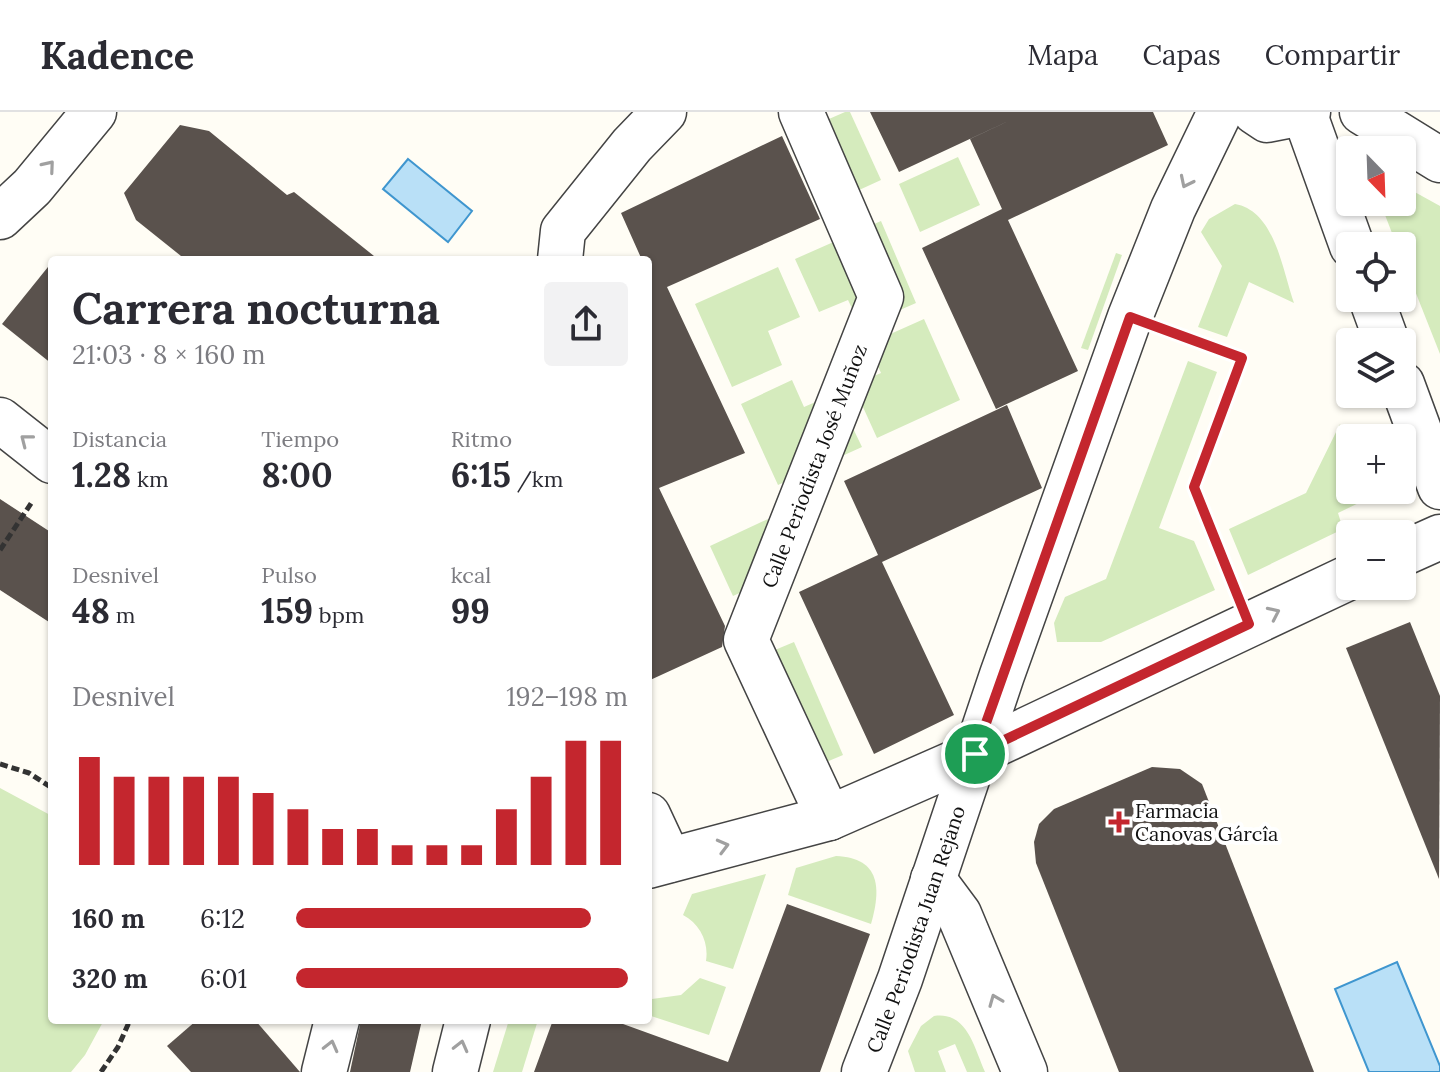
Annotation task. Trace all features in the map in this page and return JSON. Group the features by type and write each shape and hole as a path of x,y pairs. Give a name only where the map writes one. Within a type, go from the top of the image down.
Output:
{"street":[{"path":"0,217 32,187 94,112"},
{"path":"560,256 563,231 632,145 664,112"},
{"name":"Calle Periodista José Muñoz","path":"801,112 881,297 746,640 829,818"},
{"name":"Calle Periodista Juan Rejano","path":"864,1072 1130,317 1173,209 1220,112"},
{"path":"1255,112 1267,120 1306,113 1347,232"},
{"path":"1362,112 1440,160"},
{"path":"1411,408 1440,487"},
{"path":"0,420 48,458"},
{"path":"1416,548 1440,537"},
{"path":"652,832 659,863 829,818 975,754 1336,584"},
{"path":"933,879 959,914 1025,1072"},
{"path":"324,1072 336,1024"},
{"path":"455,1072 467,1024"}],"path":[{"path":"1130,317 1242,358 1194,487 1249,624"},
{"path":"0,550 16,527"},
{"path":"0,764 29,773 48,785"},
{"path":"101,1072 118,1047 128,1024"}],"green space":[{"path":"850,112 881,180 822,207 790,136"},
{"path":"958,157 980,205 920,232 899,184"},
{"path":"1416,193 1440,206 1440,354 1416,293 1416,232 1392,232 1385,216 1416,216"},
{"path":"1235,204 1249,209 1268,229 1294,303 1249,282 1227,337 1198,327 1222,266 1201,232 1209,219"},
{"path":"881,221 916,303 861,327 848,300 819,312 795,259"},
{"path":"1116,253 1122,255 1088,350 1081,348"},
{"path":"778,267 800,317 768,331 782,365 732,387 695,304"},
{"path":"924,319 960,400 877,438 853,385 881,373 868,344"},
{"path":"1188,361 1217,372 1159,528 1194,541 1215,590 1101,642 1057,642 1054,623 1065,597 1106,579"},
{"path":"792,380 804,407 836,393 862,447 778,485 741,404"},
{"path":"1336,432 1336,504 1357,504 1338,513 1340,520 1336,520 1336,532 1248,575 1229,529 1306,493"},
{"path":"768,519 791,570 733,596 710,546"},
{"path":"794,642 843,755 812,768 763,655"},
{"path":"0,788 48,814 48,1024 102,1024 85,1055 71,1072 0,1072"},
{"path":"836,856 862,863 874,878 876,899 871,924 788,895 796,868"},
{"path":"766,874 733,969 706,961 702,934 683,915 692,894"},
{"path":"700,978 726,987 709,1035 652,1016 652,999 681,995"},
{"path":"934,1016 945,1016 962,1025 973,1042 985,1072 967,1072 955,1044 938,1051 946,1072 915,1072 908,1051 921,1026"},
{"path":"508,1024 537,1024 522,1072 493,1072"}],"water":[{"path":"408,159 472,211 448,242 383,189"},
{"path":"1397,962 1440,1072 1369,1072 1335,989"}],"building":[{"path":"870,112 1153,112 1168,145 1008,220 1078,371 996,409 922,248 1002,209 970,139 1021,115 899,172"},
{"path":"180,125 209,131 287,195 294,192 374,256 181,256 136,220 124,193"},
{"path":"782,136 820,219 667,287 745,453 659,488 725,626 722,647 652,679 652,256 640,256 621,213"},
{"path":"48,267 48,361 2,324"},
{"path":"1007,405 1042,488 882,562 954,715 874,754 799,592 878,555 844,481"},
{"path":"0,499 48,530 48,621 0,590"},
{"path":"1410,622 1440,696 1439,879 1346,648"},
{"path":"1152,767 1180,769 1202,784 1314,1072 1119,1072 1036,863 1034,842 1039,824 1054,809"},
{"path":"787,904 870,934 820,1072 534,1072 552,1024 623,1024 728,1062"},
{"path":"192,1024 258,1024 300,1072 191,1072 167,1046"},
{"path":"360,1024 421,1024 410,1072 350,1072"}],"place":[{"name":"Farmacia Canovas Gárcîa","path":"1119,822"}],"route":[{"path":"1130,317 1242,358 1194,487 1249,624 975,754 1130,317"}]}
